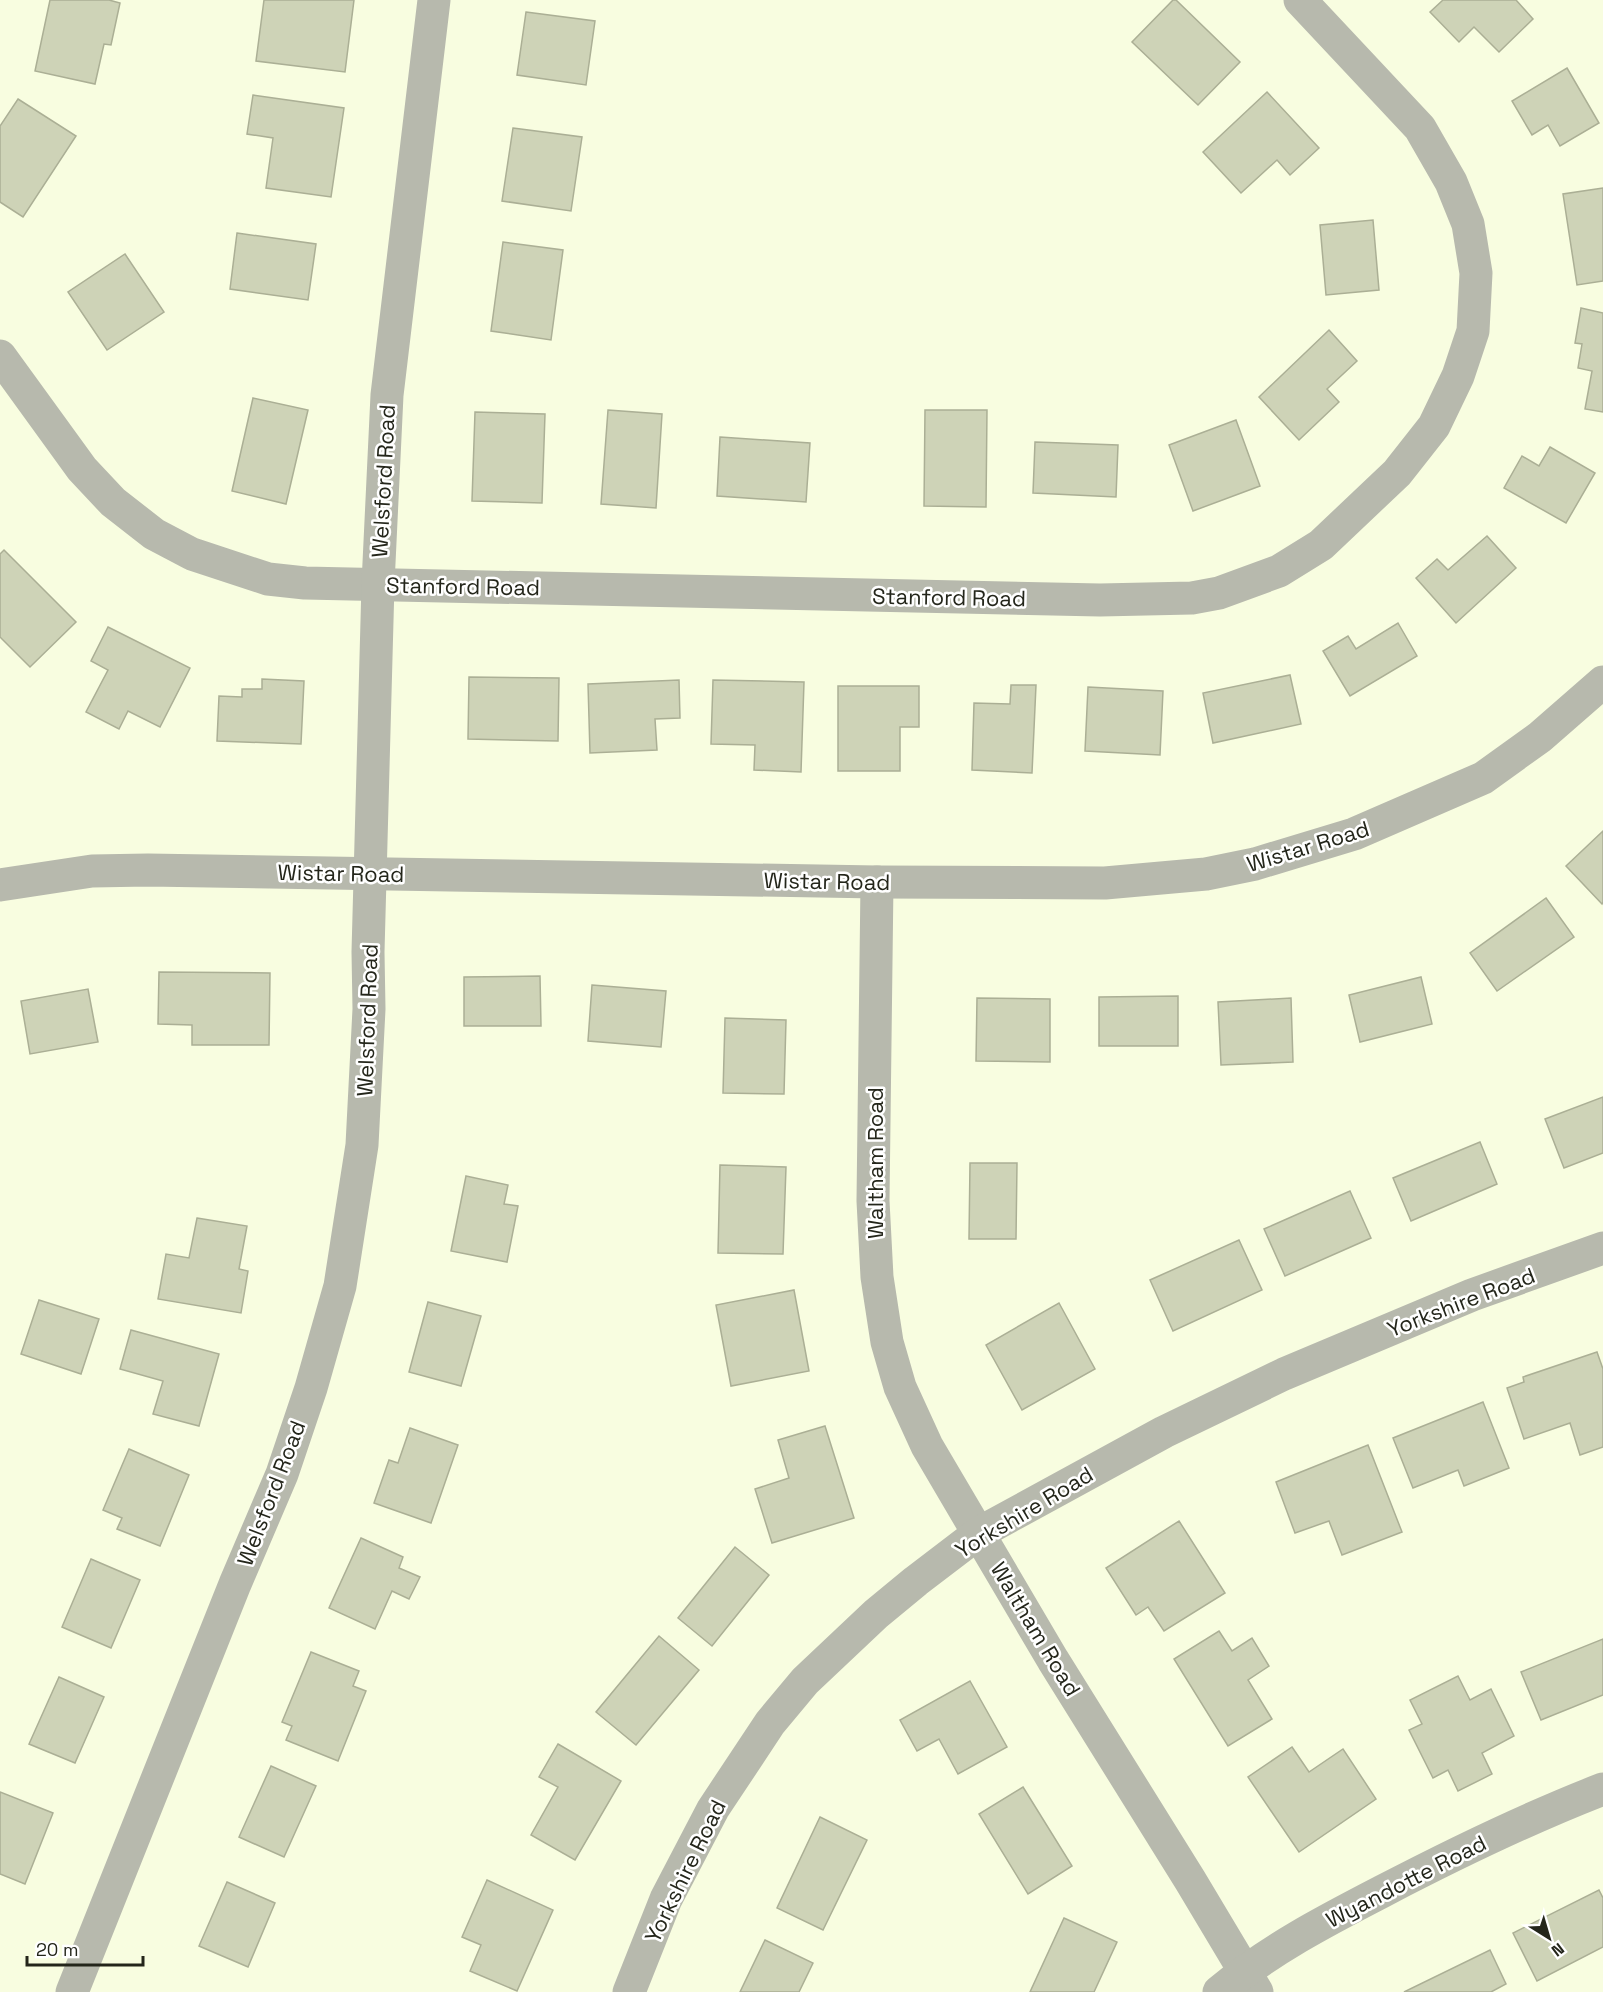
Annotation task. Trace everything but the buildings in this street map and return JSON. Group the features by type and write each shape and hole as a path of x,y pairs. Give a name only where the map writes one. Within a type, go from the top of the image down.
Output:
{"street":[{"name":"Welsford Road","path":"72,1992 235,1584 282,1474 340,1286 362,1146 372,873 378,584 387,395 434,0"},
{"name":"Stanford Road","path":"0,356 82,469 113,502 154,534 192,554 268,579 305,583 1100,600 1192,598 1219,593 1279,571 1321,545 1397,473 1434,426 1458,376 1473,330 1476,273 1468,224 1451,182 1420,128 1300,0"},
{"name":"Wistar Road","path":"0,885 92,871 148,870 877,882 1105,883 1206,874 1256,864 1354,834 1483,778 1540,737 1603,682"},
{"name":"Waltham Road","path":"877,882 873,1201 877,1277 887,1342 900,1387 927,1446 1053,1660 1190,1880 1240,1985"},
{"name":"Yorkshire Road","path":"629,1992 666,1899 713,1809 770,1723 805,1681 876,1614 916,1581 979,1533 1164,1432 1284,1374 1472,1294 1603,1248"},
{"name":"Wyandotte Road","path":"1240,1985 1301,1934 1446,1858 1603,1789"}]}
